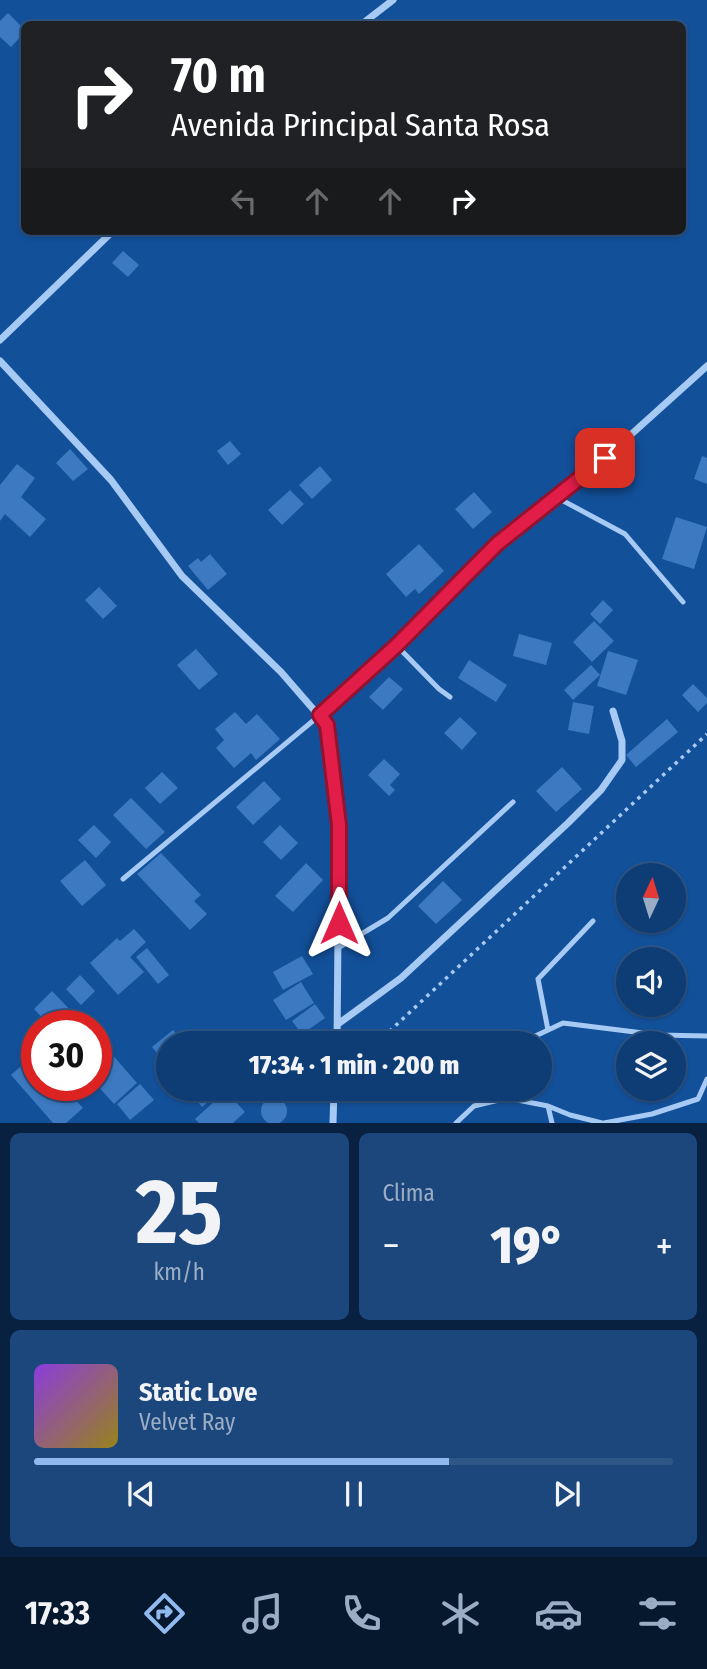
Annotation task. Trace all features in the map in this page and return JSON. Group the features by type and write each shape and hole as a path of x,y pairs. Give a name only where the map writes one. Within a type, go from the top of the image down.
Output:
{"street":[{"path":"366,21 393,0"},
{"path":"0,340 109,235"},
{"path":"0,361 111,480 182,576 281,672 327,725 339,825 338,1031"},
{"path":"320,715 397,645 497,544 605,458 707,366"},
{"path":"338,1024 401,978 601,790 622,760 622,741 613,711"},
{"path":"333,1123 334,1101"}],"lane":[{"path":"556,497 625,534 683,602"},
{"path":"397,645 450,697"},
{"path":"123,879 320,715"},
{"path":"338,948 388,918 513,802"},
{"path":"593,921 538,979 548,1030 563,1023 659,1035 707,1036"},
{"path":"522,1101 603,1123 652,1114 698,1099 707,1079"},
{"path":"456,1123 474,1106 495,1101"},
{"path":"548,1106 552,1123"}],"path":[{"path":"390,1031 707,734"}],"building":[{"path":"8,13 21,26 21,36 11,47 0,37 0,21"},
{"path":"123,251 139,265 128,277 112,263"},
{"path":"230,441 241,454 228,465 217,451"},
{"path":"70,449 88,469 73,481 56,463"},
{"path":"702,456 707,458 707,484 694,479"},
{"path":"17,464 35,478 21,497 46,519 30,537 5,514 0,521 0,485"},
{"path":"320,466 332,480 312,499 299,485"},
{"path":"290,490 304,504 282,525 268,510"},
{"path":"474,492 492,512 473,529 455,509"},
{"path":"676,517 707,527 694,569 662,559"},
{"path":"419,544 444,571 419,594 415,589 406,597 386,574"},
{"path":"210,554 227,574 208,590 188,566 198,558 201,562"},
{"path":"99,587 117,606 103,619 85,600"},
{"path":"603,600 613,610 600,624 590,614"},
{"path":"594,621 614,641 592,662 573,642"},
{"path":"519,634 552,643 546,665 513,656"},
{"path":"196,649 218,674 199,690 177,665"},
{"path":"608,651 638,660 626,695 597,686"},
{"path":"469,660 507,685 496,702 458,678"},
{"path":"591,665 600,675 573,700 564,690"},
{"path":"389,677 403,689 383,710 369,697"},
{"path":"693,684 707,698 707,703 698,712 682,695"},
{"path":"573,702 594,706 589,734 568,730"},
{"path":"235,712 246,724 257,714 280,739 256,760 251,753 234,768 216,748 224,740 215,729"},
{"path":"460,717 477,733 462,750 444,733"},
{"path":"667,719 678,732 636,767 626,755"},
{"path":"384,759 400,774 390,785 395,790 389,796 368,775"},
{"path":"562,767 582,789 556,812 536,791"},
{"path":"162,772 178,788 160,804 145,788"},
{"path":"264,781 281,799 253,825 236,807"},
{"path":"131,798 165,832 146,849 113,815"},
{"path":"94,825 111,842 96,858 78,840"},
{"path":"280,825 298,843 281,860 263,842"},
{"path":"161,853 201,895 194,901 207,914 190,930 137,874"},
{"path":"85,860 106,885 82,906 60,881"},
{"path":"306,863 323,880 293,912 275,896"},
{"path":"443,881 462,900 436,924 418,906"},
{"path":"134,929 146,942 130,957 144,972 118,995 90,963 117,938 120,941"},
{"path":"147,948 169,975 158,984 136,957"},
{"path":"302,956 313,974 283,990 273,972"},
{"path":"80,975 95,991 81,1005 66,989"},
{"path":"301,982 314,1003 286,1020 273,1000"},
{"path":"52,991 70,1010 35,1010"},
{"path":"315,1004 325,1018 306,1031 300,1031 292,1021"},
{"path":"112,1054 137,1083 114,1104 111,1101"},
{"path":"21,1066 21,1086 11,1075"},
{"path":"140,1084 154,1100 130,1120 117,1104"},
{"path":"34,1101 77,1101 83,1108 66,1123 53,1123"},
{"path":"197,1101 209,1101 202,1107"},
{"path":"215,1101 235,1101 245,1112 233,1123 199,1123 195,1119"},
{"path":"265,1102 283,1102 287,1111 283,1120 269,1123 265,1120 261,1111"}],"route":[{"path":"339,923 339,825 327,725 320,715 397,645 497,544 605,458"}]}
